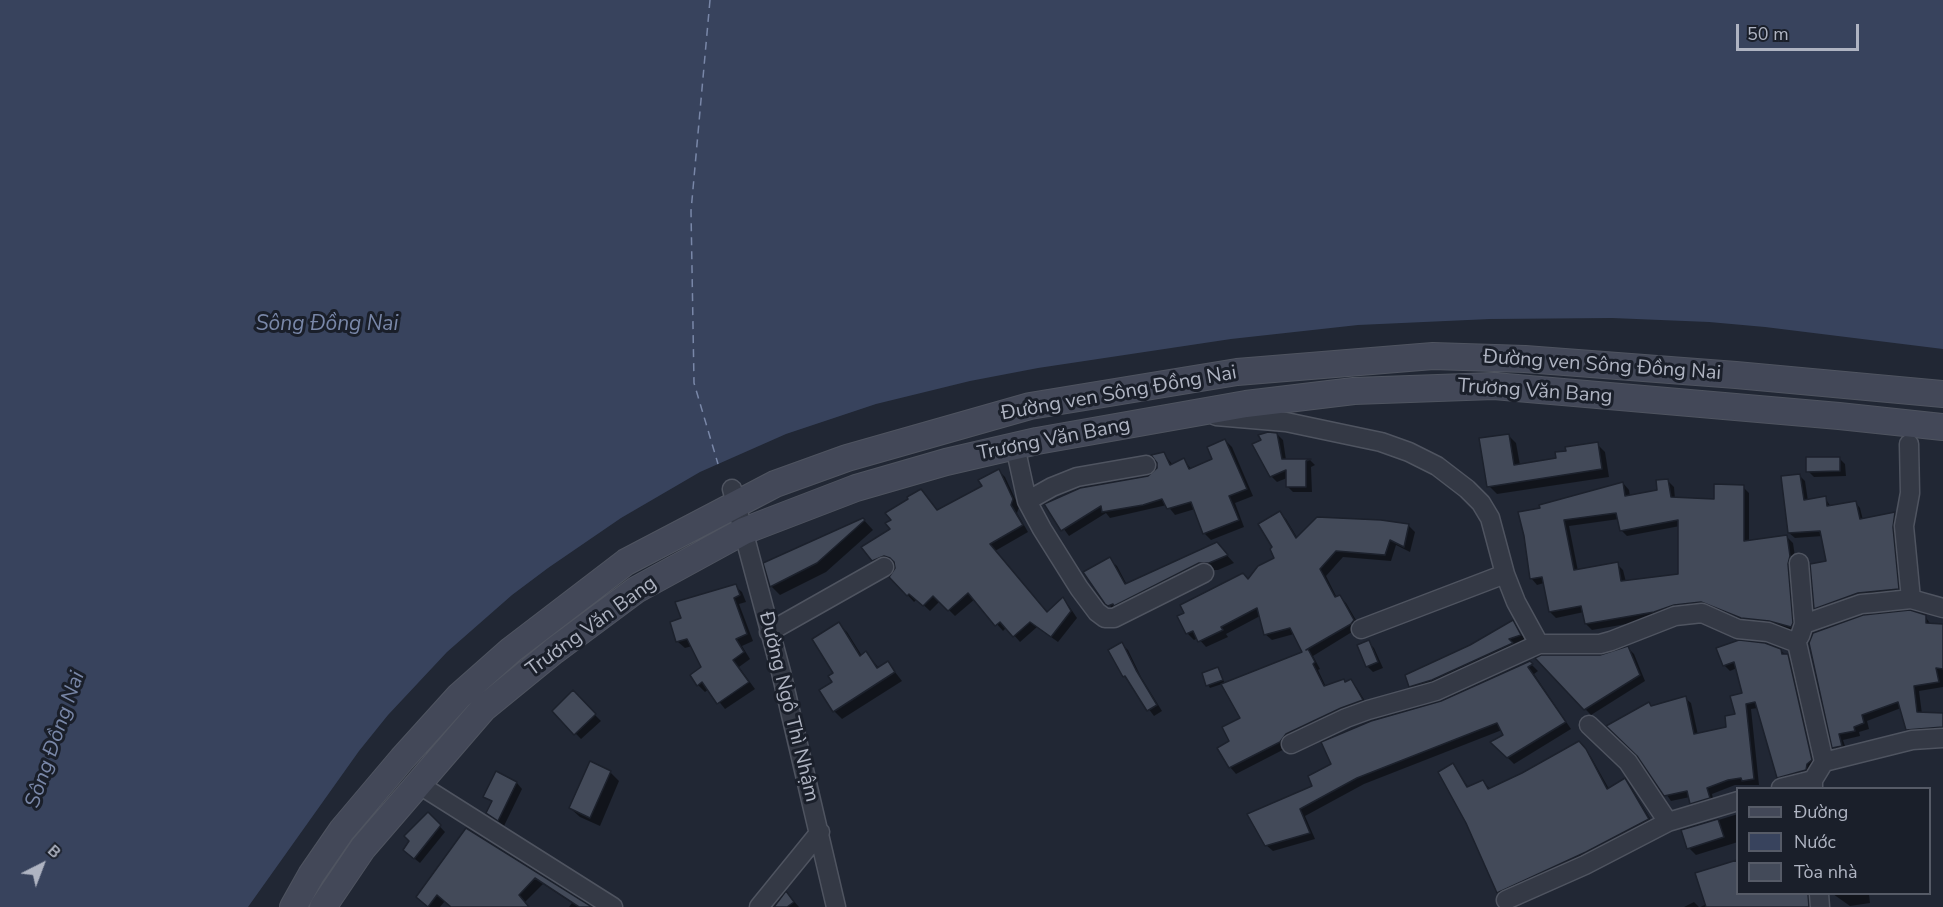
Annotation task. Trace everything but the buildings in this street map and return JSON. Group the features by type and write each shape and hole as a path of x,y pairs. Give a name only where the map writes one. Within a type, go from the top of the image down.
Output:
{"main road":[{"name":"Đường ven Sông Đồng Nai","path":"293,907 311,875 342,830 459,696 511,650 626,562 737,508 775,484 847,458 1030,406 1237,372 1433,356 1736,375 1943,394"},
{"name":"Trương Văn Bang","path":"323,907 363,848 483,709 737,508 856,488 946,462 1015,446 1246,404 1354,391 1494,386 1839,416 1943,428"}],"street":[{"path":"1187,414 1286,422 1381,442 1409,452 1437,466 1467,489 1481,503 1490,518 1505,574 1516,602 1539,644"},
{"path":"1909,444 1910,493 1904,526 1911,599"},
{"path":"1015,446 1028,501 1042,529 1079,588 1097,612 1105,618 1114,618 1204,573"},
{"path":"1028,501 1052,487 1077,477 1146,465"},
{"name":"Đường Ngô Thì Nhậm","path":"737,508 820,832 836,907"},
{"path":"1794,787 1813,784 1824,762 1797,643 1804,624 1799,563"},
{"path":"769,632 884,567"},
{"path":"1361,628 1505,574"},
{"path":"1804,624 1861,604 1911,599 1943,608"},
{"path":"1291,744 1346,718 1436,691 1539,644 1600,644 1675,615 1696,613 1713,617 1738,629 1768,632 1797,643"},
{"path":"1589,725 1628,762 1668,822"},
{"path":"1824,762 1912,740 1943,738"},
{"path":"423,787 613,907"},
{"path":"1506,900 1585,865 1668,822 1736,801"},
{"path":"759,907 820,832"}],"water":[{"name":"Sông Đồng Nai","path":"0,0 1943,0 1943,349 1765,327 1612,318 1490,319 1358,325 1231,339 1038,368 970,381 876,404 786,434 700,472 621,518 512,595 447,652 388,715 359,751 248,907 0,907"}],"ferry route":[{"path":"710,0 691,211 694,383 718,464"}]}
